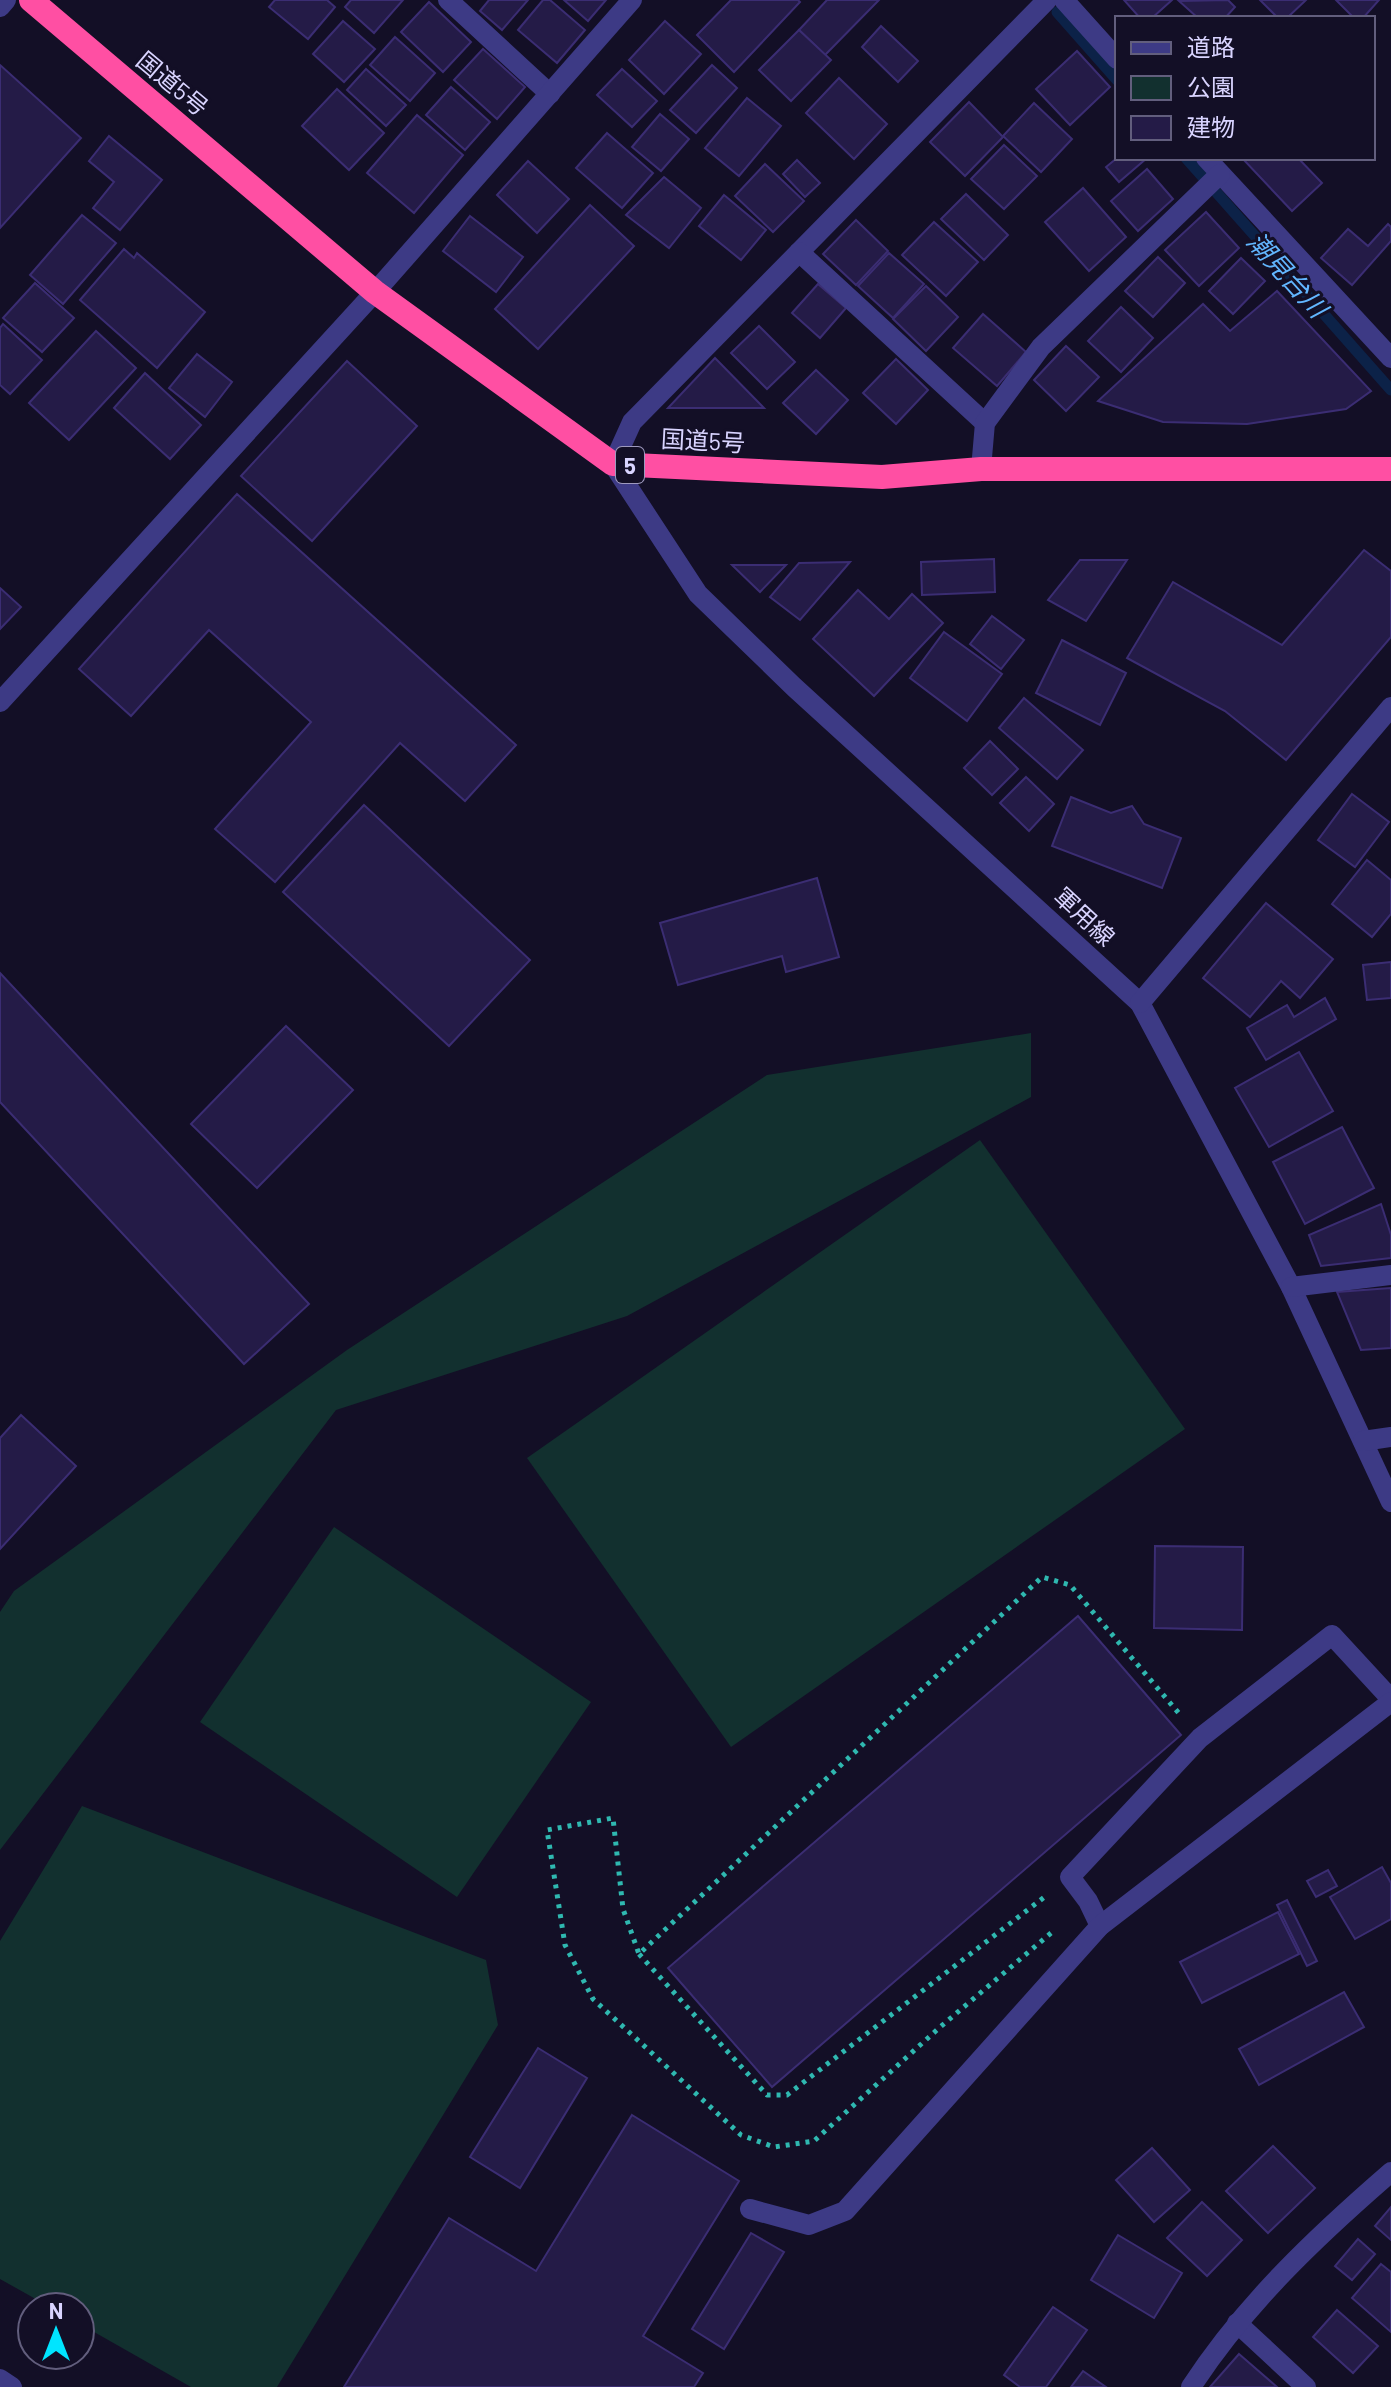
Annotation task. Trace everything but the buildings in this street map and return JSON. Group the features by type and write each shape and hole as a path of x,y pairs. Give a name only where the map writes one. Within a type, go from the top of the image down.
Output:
{"highway":[{"name":"国道5号","path":"31,0 375,292 613,464 882,477 981,469 1391,469"}],"street":[{"path":"0,7 6,0"},
{"path":"448,0 550,94"},
{"path":"0,702 375,292 632,0"},
{"path":"613,464 632,422 1047,0"},
{"path":"1064,0 1115,57"},
{"path":"1207,160 1218,176 1391,358"},
{"path":"981,469 985,423 1041,347 1218,176"},
{"path":"799,252 985,423"},
{"name":"軍用線","path":"613,464 698,594 794,687 1140,1003 1291,1287 1391,1502"},
{"path":"1140,1003 1391,707"},
{"path":"1291,1287 1391,1275"},
{"path":"1363,1441 1391,1437"},
{"path":"750,2209 809,2225 845,2211 1100,1926 1391,1700 1332,1635 1200,1738 1070,1877 1088,1901 1100,1926"},
{"path":"1191,2387 1220,2343 1271,2283 1391,2172"},
{"path":"1237,2323 1306,2387"},
{"path":"0,2379 12,2387"}],"path":[{"path":"639,1954 1042,1577 1070,1585 1200,1738"},
{"path":"1070,1877 787,2095 767,2095 639,1954 623,1909 613,1818 547,1830 565,1945 593,1999 741,2135 774,2147 814,2141 939,2028 1088,1901"}],"green space":[{"path":"1031,1033 1031,1097 627,1316 336,1410 0,1850 0,1612 14,1591 347,1350 767,1075"},
{"path":"980,1140 1185,1429 731,1747 527,1458"},
{"path":"334,1527 591,1702 457,1897 200,1722"},
{"path":"82,1806 486,1960 498,2025 277,2387 191,2387 96,2333 96,2291 21,2291 0,2279 0,1941"}],"waterway":[{"name":"潮見台川","path":"1057,12 1115,78"},
{"name":"潮見台川","path":"1188,160 1391,390"}]}
